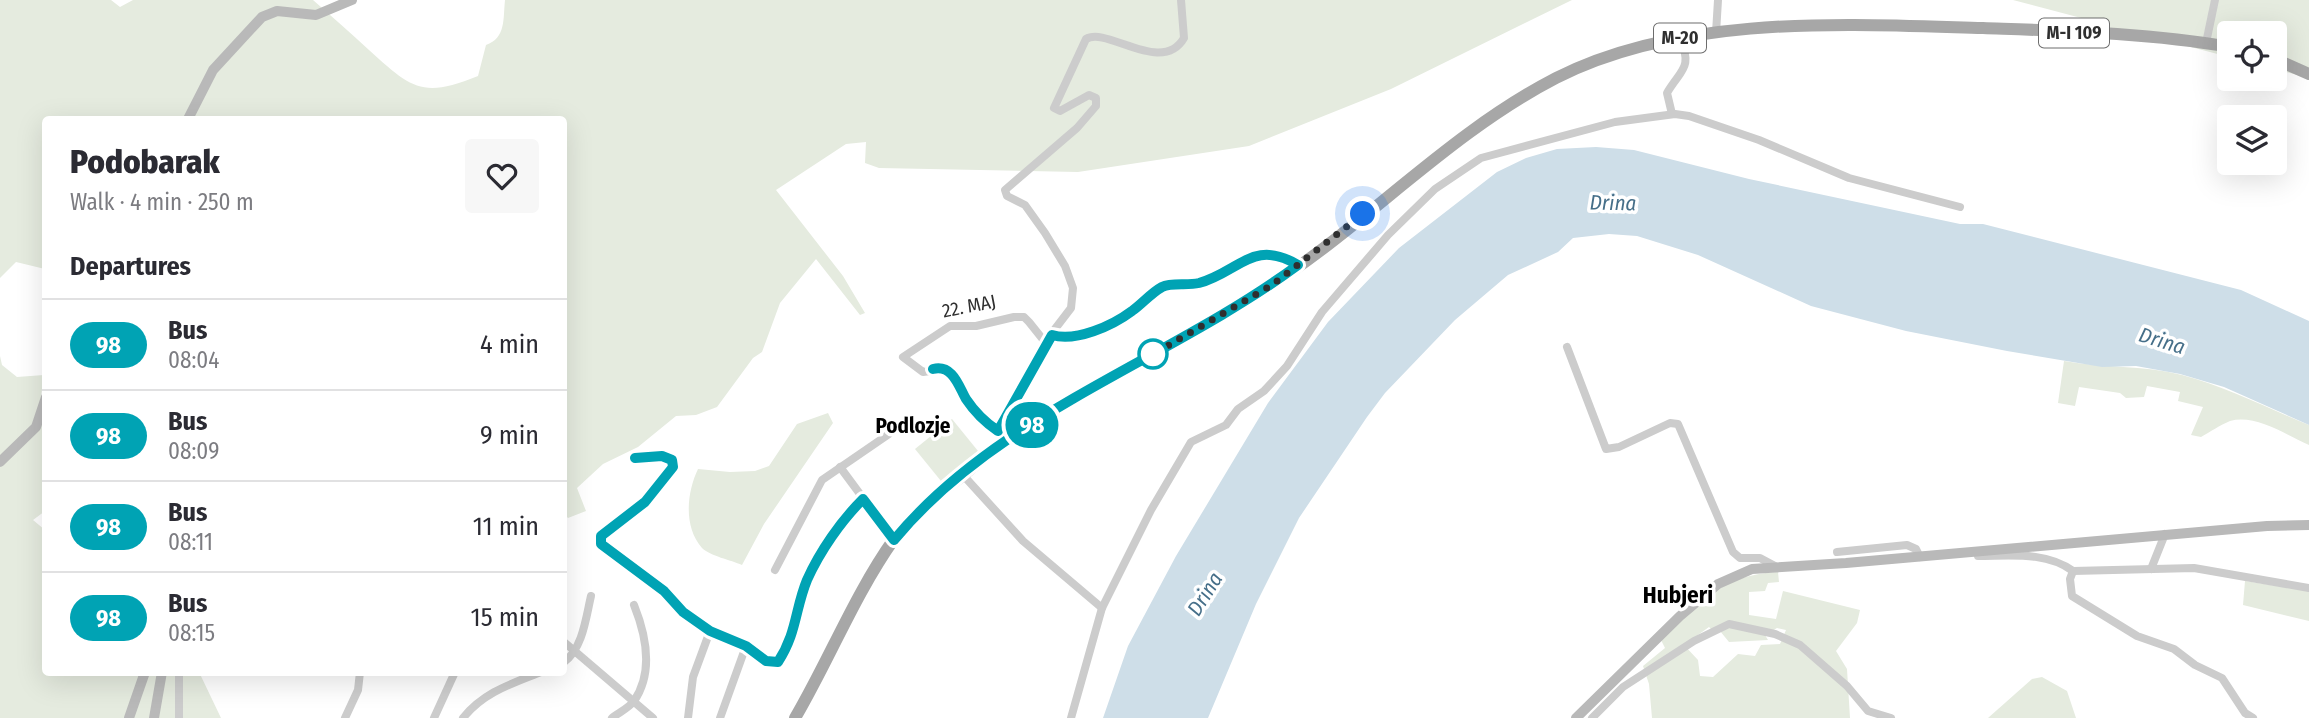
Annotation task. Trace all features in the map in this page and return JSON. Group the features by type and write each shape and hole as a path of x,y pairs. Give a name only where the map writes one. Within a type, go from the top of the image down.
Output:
{"main road":[{"name":"M-20","path":"795,718 894,540 918,511 1001,445 1221,316 1298,265 1465,136 1525,96 1574,70 1618,53 1680,38 1716,33 1839,26 1918,26"},
{"name":"M-I 109","path":"1918,26 2138,36 2217,45"},
{"path":"2287,64 2309,74"}],"street":[{"path":"189,116 194,101 213,70 262,17 277,11 316,15 352,0"},
{"path":"1001,445 998,431 1049,339 1071,308 1073,288 1059,254 1025,205 1007,196 1007,187 1026,175 1055,145 1077,128 1096,106 1096,98 1089,94 1064,110 1057,111 1055,108 1086,39 1101,37 1136,50 1162,50 1173,47 1180,43 1185,32 1179,11 1181,0"},
{"path":"1716,33 1718,0"},
{"path":"2206,43 2215,0"},
{"path":"1672,114 1667,93 1687,65 1680,38"},
{"path":"1071,718 1102,608 1151,510 1191,442 1226,425 1238,409 1265,391 1287,366 1322,312 1351,275 1435,189 1481,158 1615,122 1672,114 1689,116 1759,140 1849,178 1960,207"},
{"path":"1049,339 1072,338 1117,320 1164,286 1203,282 1248,257 1261,254 1286,258 1298,265"},
{"name":"22. MAJ","path":"998,431 986,423 966,399 963,385 944,369 923,372 903,358 943,328 976,326 1014,317 1029,322 1049,339"},
{"path":"1567,347 1606,449 1619,447 1670,423 1678,424 1733,552 1740,558 1760,558 1776,566"},
{"path":"0,462 36,427 42,409"},
{"path":"775,570 811,496 822,480 889,434"},
{"path":"635,458 662,456 672,460 673,467 645,502 601,536 601,544 664,591 683,612 710,631 746,646 766,661 778,662 794,633 811,574 843,522 863,499"},
{"path":"840,467 894,540"},
{"path":"963,475 1023,541 1102,608"},
{"path":"1576,718 1635,659 1718,584 1752,569 1920,557 2165,534 2309,525"},
{"path":"2151,569 2165,534"},
{"path":"1837,552 1907,545 1916,549 1920,557"},
{"path":"1966,552 1970,555 2047,558 2061,562 2073,571 2194,568 2309,588"},
{"path":"2073,571 2070,579 2071,596 2137,636 2174,649 2195,665 2222,678 2245,713 2253,718"},
{"path":"567,659 574,652 591,596"},
{"path":"612,718 634,703 646,665 644,630 634,605"},
{"path":"1592,718 1623,687 1694,641 1729,624 1775,634 1800,645 1847,686 1868,711 1891,718"},
{"path":"688,718 693,677 710,631"},
{"path":"567,645 653,718"},
{"path":"720,718 746,646"},
{"path":"129,718 144,676"},
{"path":"154,718 161,676"},
{"path":"179,676 179,718"},
{"path":"345,718 358,690 360,676"},
{"path":"434,718 453,676"},
{"path":"463,718 477,701 489,693 531,676"}],"shaded area":[{"path":"0,0 111,0 120,7 133,0 313,0 396,73 418,86 430,88 459,83 478,76 486,45 500,33 505,0 1572,0 1391,89 1249,146 1078,172 879,168 865,163 866,142 846,144 776,190 843,276 865,313 860,315 816,259 780,303 762,352 753,358 717,407 696,415 676,416 638,447 603,464 577,488 586,511 568,518 567,116 42,116 42,268 16,262 0,278"},
{"path":"2013,0 2309,0 2309,78 2287,72 2287,21 2217,21 2217,54 2141,34 2078,28 2085,19"},
{"path":"0,356 2,365 17,377 42,375 36,433 42,422 42,513 33,520 42,528 42,676 201,676 221,718 0,718"},
{"path":"2064,361 2153,370 2199,380 2309,425 2309,445 2250,420 2230,421 2201,437 2191,435 2203,407 2178,401 2180,392 2147,386 2144,397 2126,398 2120,393 2079,387 2075,406 2058,403"},
{"path":"828,413 833,423 764,524 742,565 715,556 702,548 689,519 689,498 698,469 755,471 769,466 797,424"},
{"path":"952,419 978,451 941,481 915,449"},
{"path":"1778,572 1779,582 1768,583 1765,591 1749,592 1749,615 1776,619 1783,591 1860,610 1857,623 1836,651 1847,669 1850,718 1652,718 1649,684 1643,666 1665,648 1661,640 1713,593 1726,585 1758,574","holes":["1709,627 1715,633 1720,631 1729,642 1768,640 1765,635 1777,628 1786,630 1780,644 1761,645 1755,656 1738,654 1713,677 1700,676 1698,660 1684,645"]},
{"path":"2245,581 2309,591 2309,621 2243,605"},
{"path":"2042,677 2067,691 2076,718 1988,718 2032,679"}],"water":[{"name":"Drina","path":"1596,147 1634,150 1749,179 1960,224 1983,224 2241,290 2309,321 2309,425 2224,387 2180,374 2136,366 2102,367 2007,351 1906,331 1811,306 1698,255 1637,236 1609,234 1573,238 1558,252 1508,275 1455,320 1385,393 1299,518 1256,604 1208,718 1103,718 1128,646 1176,556 1268,403 1328,322 1399,248 1497,172 1526,158 1557,149"}],"bus line":[{"name":"98","path":"635,458 668,457 672,460 673,467 645,502 601,536 601,544 643,574 664,591 683,612 710,631 746,646 766,661 778,662 794,633 807,580 830,541 863,499 894,540 918,511 940,491 1001,445 1042,418 1221,316 1272,285 1298,265 1286,258 1261,254 1248,257 1203,282 1164,286 1117,320 1072,338 1052,335 1045,342 998,431 986,423 966,399 963,385 944,369 933,369"}],"district":[{"name":"Podlozje","path":"913,426"},
{"name":"Hubjeri","path":"1678,595"}],"route":[{"path":"1153,354 1150,356 1272,285 1363,214"}]}
